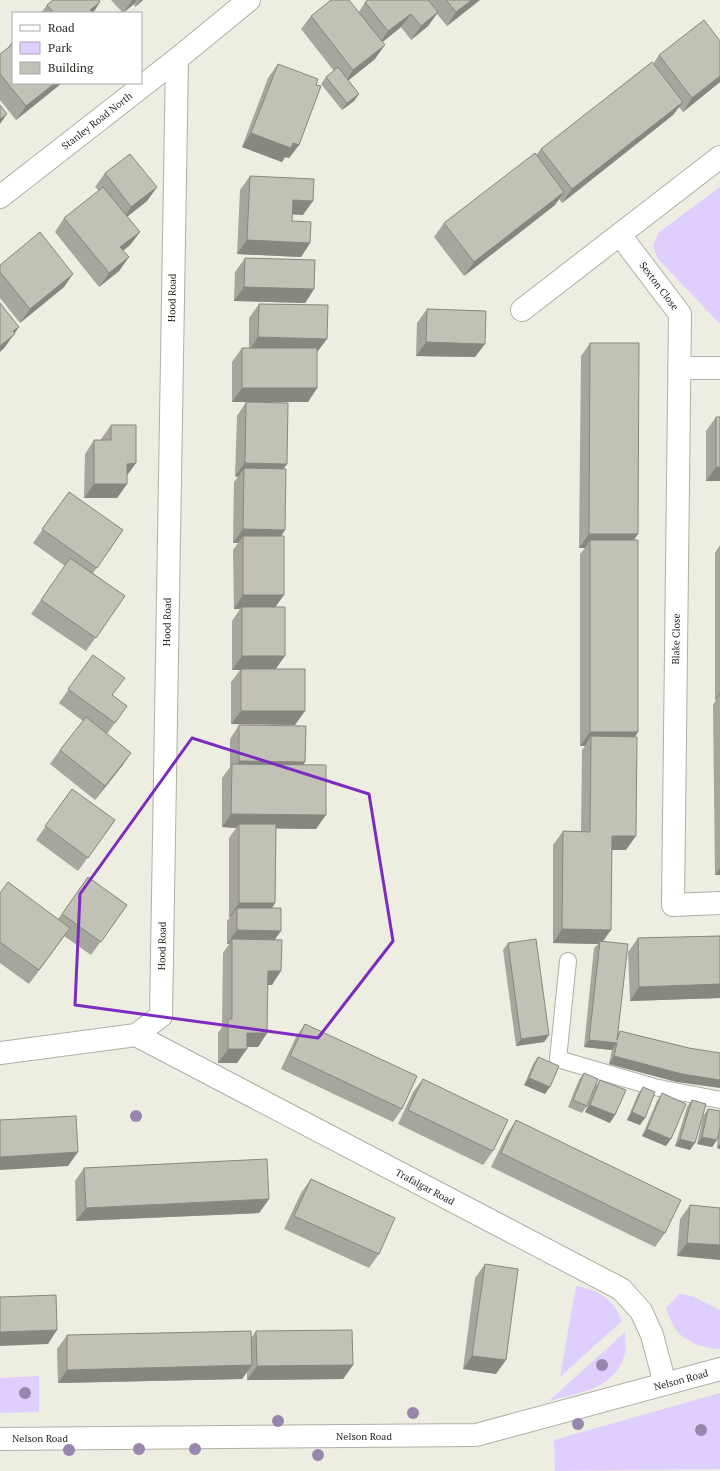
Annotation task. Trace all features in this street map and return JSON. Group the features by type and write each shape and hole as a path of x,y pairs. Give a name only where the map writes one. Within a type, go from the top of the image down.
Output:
{"street":[{"name":"Stanley Road North","path":"0,197 177,59 249,0"},
{"name":"Hood Road","path":"136,1035 161,1016 177,59"},
{"path":"522,310 720,156"},
{"name":"Sexton Close","path":"620,235 680,314 680,368"},
{"path":"680,368 720,368"},
{"name":"Blake Close","path":"680,368 673,905 720,903"},
{"path":"0,1052 136,1035"},
{"name":"Trafalgar Road","path":"136,1035 621,1289 641,1311 652,1335 665,1384"},
{"name":"Nelson Road","path":"0,1439 476,1435 720,1369"}],"lane":[{"path":"568,961 558,1059 654,1087 720,1100"}],"highlighted area":[{"path":"192,738 369,794 393,941 318,1038 75,1005 80,894"}],"green space":[{"path":"720,187 720,324 657,258 653,245 659,232"},
{"path":"576,1286 592,1290 604,1296 614,1306 622,1321 560,1377"},
{"path":"679,1294 692,1296 720,1310 720,1349 709,1348 691,1342 677,1331 670,1320 666,1308"},
{"path":"625,1332 626,1351 614,1375 595,1388 549,1401"},
{"path":"39,1376 39,1412 0,1413 0,1378"},
{"path":"720,1393 720,1469 555,1471 554,1440"}],"building":[{"path":"53,0 99,0 100,2 90,10 92,12 53,12 47,5"},
{"path":"331,0 349,0 385,45 353,70 311,16"},
{"path":"368,0 428,0 438,12 421,26 411,14 388,31 365,2"},
{"path":"446,0 472,0 456,12"},
{"path":"704,20 720,41 720,76 692,98 659,55"},
{"path":"12,45 12,84 54,84 26,106 0,74 0,54"},
{"path":"652,62 683,102 572,189 541,149"},
{"path":"278,64 318,79 316,85 321,86 299,145 293,143 291,148 251,133"},
{"path":"338,67 359,94 347,103 326,77"},
{"path":"0,105 7,114 0,119"},
{"path":"535,153 564,192 474,262 444,223"},
{"path":"130,154 157,187 131,207 105,173"},
{"path":"250,176 314,179 313,201 293,200 292,221 311,222 310,243 247,240"},
{"path":"103,187 140,232 120,247 129,257 109,273 64,218"},
{"path":"40,232 73,274 30,309 0,272 0,265"},
{"path":"245,258 315,260 314,289 244,287"},
{"path":"0,303 19,327 13,331 15,334 0,346"},
{"path":"259,304 328,305 327,339 258,337"},
{"path":"427,309 486,311 485,344 426,342"},
{"path":"590,343 639,343 638,534 589,534"},
{"path":"242,348 317,348 317,388 242,388"},
{"path":"246,402 288,403 287,464 245,463"},
{"path":"716,417 720,417 720,467 716,467"},
{"path":"111,425 136,425 136,463 127,464 127,484 94,484 94,440 111,440"},
{"path":"244,468 286,469 285,530 243,529"},
{"path":"69,492 123,530 97,568 42,529"},
{"path":"243,536 284,536 284,595 243,595"},
{"path":"590,540 638,540 638,732 590,732"},
{"path":"70,558 125,596 96,638 41,600"},
{"path":"242,607 285,607 285,656 242,656"},
{"path":"93,655 125,678 112,695 127,706 115,723 68,689"},
{"path":"241,669 305,669 305,711 241,711"},
{"path":"86,717 131,753 105,786 60,750"},
{"path":"239,725 306,726 305,762 239,761"},
{"path":"591,736 637,737 636,836 612,836 611,930 562,929 563,831 590,832"},
{"path":"232,764 326,765 326,815 231,814"},
{"path":"72,789 115,820 88,858 45,826"},
{"path":"239,824 276,824 275,903 239,903"},
{"path":"88,877 127,905 101,942 62,914"},
{"path":"8,882 70,928 39,970 0,942 0,893"},
{"path":"237,908 281,908 281,931 237,930"},
{"path":"720,936 720,984 639,987 638,938"},
{"path":"232,939 282,940 281,971 268,971 267,1033 247,1033 247,1049 228,1049 228,1019 232,1019"},
{"path":"536,939 549,1035 521,1039 508,943"},
{"path":"600,941 628,944 617,1040 620,1031 689,1048 720,1053 720,1080 682,1074 614,1056 617,1043 589,1040"},
{"path":"305,1024 417,1076 402,1109 290,1056"},
{"path":"538,1057 559,1066 550,1087 529,1078"},
{"path":"584,1073 598,1079 587,1106 573,1100"},
{"path":"423,1079 508,1120 493,1151 408,1110"},
{"path":"600,1080 626,1090 615,1115 590,1105"},
{"path":"643,1087 655,1092 645,1118 632,1112"},
{"path":"662,1093 686,1104 671,1139 647,1129"},
{"path":"692,1100 706,1104 695,1143 680,1139"},
{"path":"708,1109 720,1111 720,1128 717,1140 702,1137"},
{"path":"76,1116 78,1152 0,1157 0,1120"},
{"path":"516,1120 681,1200 665,1233 501,1153"},
{"path":"267,1159 269,1199 86,1208 84,1168"},
{"path":"311,1179 395,1218 379,1254 294,1216"},
{"path":"690,1205 720,1208 720,1245 687,1243"},
{"path":"485,1264 518,1269 506,1360 472,1356"},
{"path":"56,1295 57,1330 0,1332 0,1297"},
{"path":"352,1330 353,1365 257,1366 256,1331"},
{"path":"251,1331 252,1365 67,1370 67,1335"}]}
